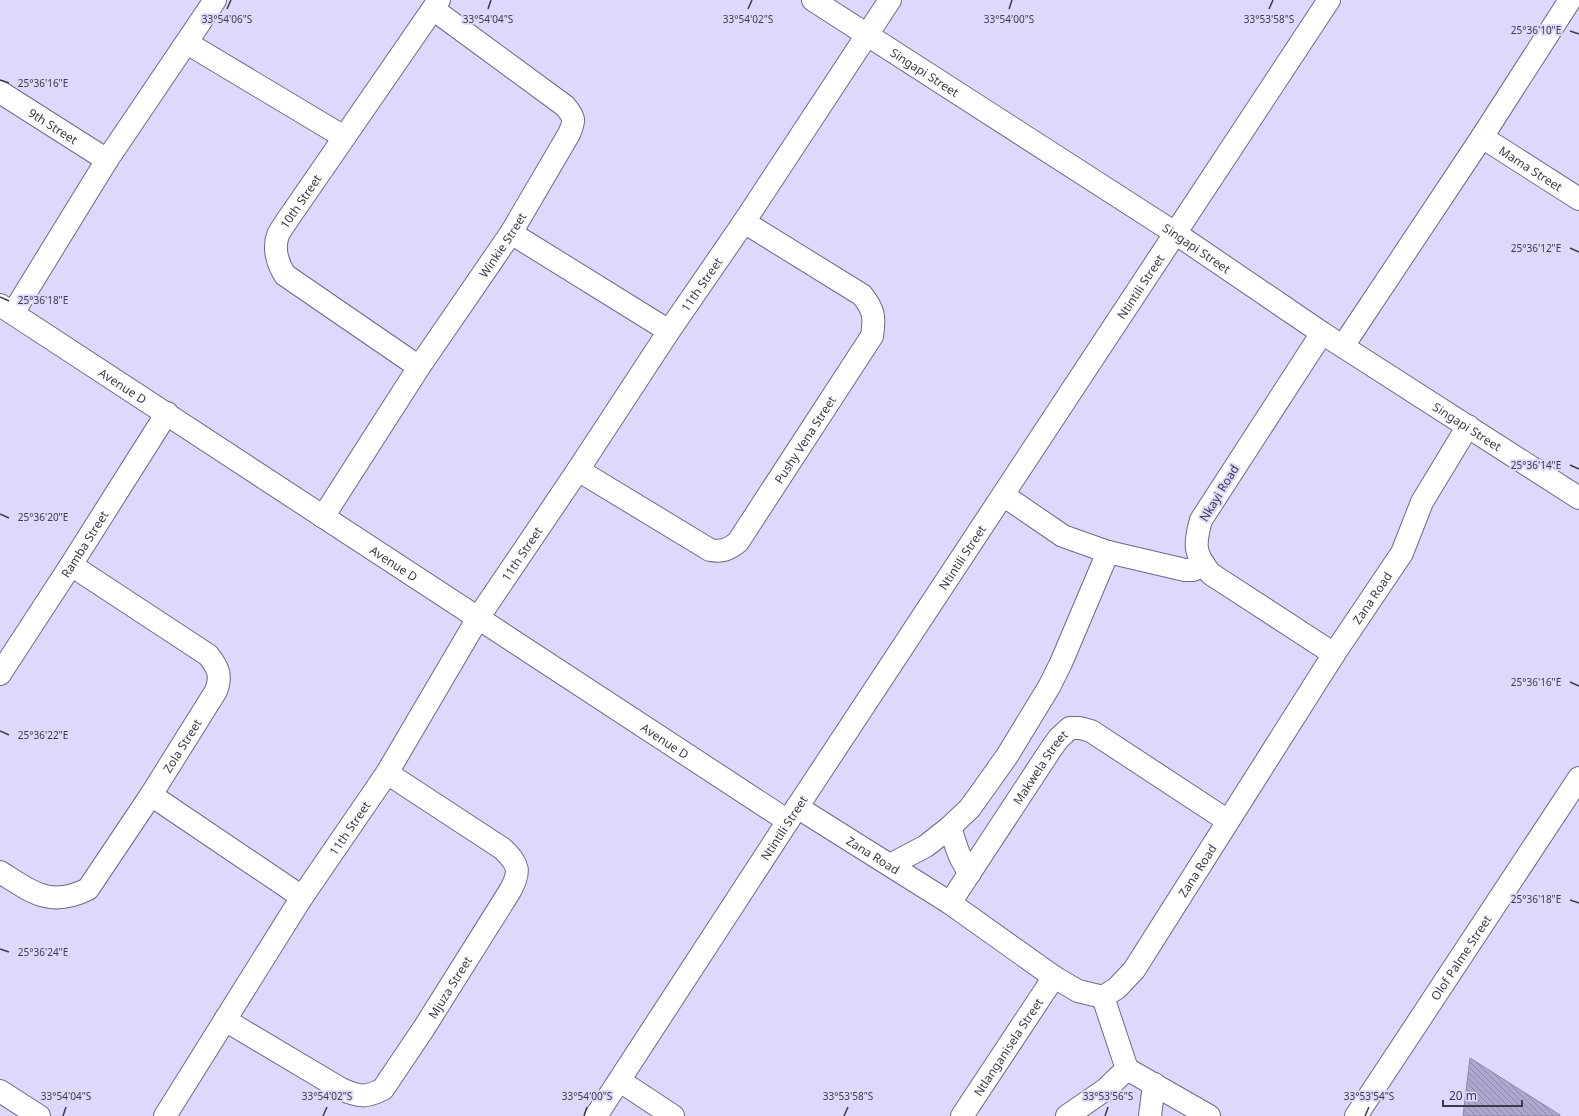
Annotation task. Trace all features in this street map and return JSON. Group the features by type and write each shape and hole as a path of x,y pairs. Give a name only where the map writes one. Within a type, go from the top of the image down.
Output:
{"street":[{"path":"6,309 215,0"},
{"name":"Singapi Street","path":"813,0 1175,233 1322,333 1579,498"},
{"name":"11th Street","path":"165,1116 302,897 387,773 478,618 578,470 669,330 744,222 890,0"},
{"name":"Ntintili Street","path":"596,1116 1329,0"},
{"path":"1344,346 1482,137 1570,0"},
{"name":"10th Street","path":"419,367 285,275 278,265 276,249 278,236 344,137 436,5"},
{"name":"Winkie Street","path":"323,517 419,367 511,233 569,134 573,123 573,115 565,106 436,5"},
{"path":"186,43 344,137"},
{"name":"9th Street","path":"0,92 107,160"},
{"name":"Mama Street","path":"1482,137 1579,199"},
{"name":"Pushy Vena Street","path":"578,470 710,550 721,552 738,542 872,336 875,322 872,307 862,295 744,222"},
{"path":"511,233 669,330"},
{"name":"Avenue D","path":"6,309 478,618 793,814"},
{"name":"Nkayi Road","path":"1322,333 1201,520 1196,545 1199,557 1211,574 1334,654"},
{"name":"Ramba Street","path":"0,674 167,413"},
{"name":"Zana Road","path":"793,814 890,865 950,903 1054,977 1078,991 1103,997 1117,988 1134,970 1334,654 1402,553 1422,502 1468,426"},
{"path":"1003,495 1063,536 1108,552 1185,570 1193,570 1204,565"},
{"path":"890,865 926,846 950,827 970,808 1007,756 1049,687 1061,663 1108,552"},
{"name":"Zola Street","path":"0,872 36,894 48,897 63,897 78,894 88,889 151,795 216,691 220,682 219,671 215,663 208,655 71,565"},
{"name":"Makwela Street","path":"950,903 1055,744 1070,728 1080,728 1090,731 1228,821"},
{"name":"Mjuza Street","path":"226,1020 341,1089 352,1094 363,1096 373,1094 383,1089 424,1028 517,879 517,868 514,860 503,849 387,773"},
{"name":"Olof Palme Street","path":"1356,1116 1579,778"},
{"path":"151,795 302,897"},
{"path":"950,827 958,852 970,873"},
{"name":"Ntlanganisela Street","path":"962,1116 1054,977"},
{"path":"1103,997 1127,1069 1209,1116"},
{"path":"1067,1116 1106,1089 1127,1069"},
{"path":"620,1081 673,1116"},
{"path":"1150,1116 1154,1084"},
{"path":"0,1091 40,1116"}],"building":[{"path":"1470,1058 1560,1115 1560,1116 1463,1116"}]}
